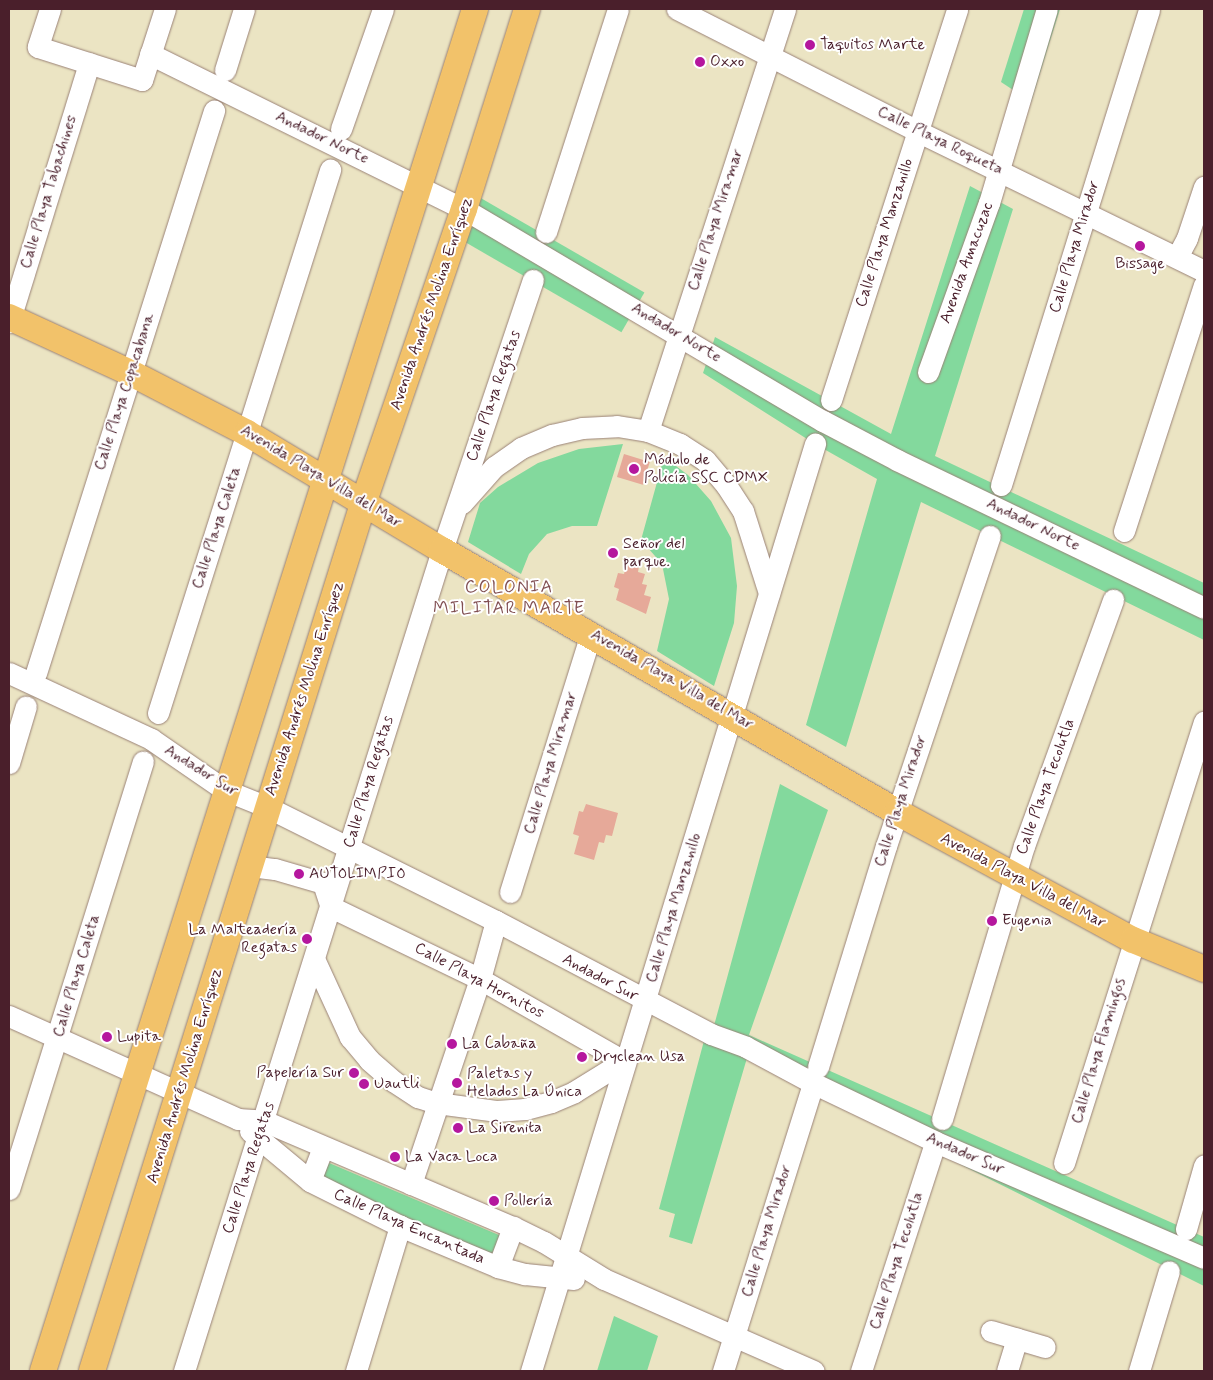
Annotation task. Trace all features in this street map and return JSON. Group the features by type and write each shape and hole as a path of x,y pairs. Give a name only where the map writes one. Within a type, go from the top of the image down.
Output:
{"main road":[{"path":"43,1371 475,9"},
{"name":"Avenida Andrés Molina Enríquez","path":"92,1371 364,501 464,209 527,9"},
{"name":"Avenida Playa Villa del Mar","path":"9,319 131,373 247,433 364,501 442,550 732,715 897,812 1015,878 1133,940 1204,969"}],"street":[{"path":"50,9 38,47 142,80 165,9"},
{"path":"225,70 244,9"},
{"path":"341,129 383,9"},
{"path":"546,232 618,9"},
{"name":"Calle Playa Roqueta","path":"678,9 919,132 1204,271"},
{"name":"Calle Playa Miramar","path":"648,431 785,9"},
{"name":"Calle Playa Manzanillo","path":"831,400 919,132 957,9"},
{"name":"Avenida Amacuzac","path":"928,372 998,170 1047,9"},
{"name":"Calle Playa Mirador","path":"1001,485 1149,9"},
{"name":"Andador Norte","path":"150,54 464,209 898,460 1204,608"},
{"name":"Calle Playa Tabachines","path":"9,319 89,63"},
{"name":"Calle Playa Copacabana","path":"36,672 214,111"},
{"name":"Calle Playa Caleta","path":"158,714 330,170"},
{"path":"1177,257 1187,238 1204,187"},
{"name":"Calle Playa Regatas","path":"184,1371 261,1131 442,550 533,280"},
{"path":"1124,531 1204,286"},
{"path":"456,508 494,466 521,448 544,438 582,428 617,426 648,431 680,444 705,460 726,485 743,511 769,593"},
{"name":"Calle Playa Manzanillo","path":"531,1371 624,1061 646,1002 815,444"},
{"name":"Calle Playa Mirador","path":"818,1067 897,812 990,536"},
{"name":"Calle Playa Tecolutla","path":"942,1119 1015,878 1113,600"},
{"name":"Calle Playa Miramar","path":"510,892 591,634"},
{"name":"Andador Sur","path":"9,673 151,738 226,790 267,807 496,921 646,1002 711,1034 746,1047 813,1083 936,1142 1204,1258"},
{"path":"9,763 26,706"},
{"name":"Calle Playa Flamingos","path":"1064,1163 1133,940 1204,722"},
{"name":"Calle Playa Caleta","path":"9,1189 143,762"},
{"path":"250,866 275,869 323,884 331,907"},
{"name":"Calle Playa Hornitos","path":"331,907 480,979 624,1061"},
{"path":"412,1184 480,979 496,921"},
{"path":"314,961 346,1029 369,1060 393,1082 437,1104 497,1111 525,1109 566,1095 624,1061"},
{"name":"Calle Playa Encantada","path":"9,1016 261,1131 323,1147 513,1227 565,1254 604,1279 814,1371"},
{"name":"Calle Playa Mirador","path":"723,1371 811,1090"},
{"name":"Calle Playa Encantada","path":"261,1131 310,1181 400,1226 498,1267 559,1278 604,1279"},
{"path":"310,1181 323,1147"},
{"name":"Calle Playa Tecolutla","path":"861,1371 933,1150"},
{"path":"1186,1229 1204,1166"},
{"path":"356,1371 400,1226"},
{"path":"498,1267 513,1227"},
{"path":"1139,1371 1168,1271"},
{"path":"991,1331 1044,1347"},
{"path":"1007,1371 1017,1339"}],"green space":[{"path":"1024,9 1060,9 1031,102 1001,82"},
{"path":"970,186 1013,209 935,456 1204,583 1204,640 921,502 846,747 806,725 877,479 815,444 703,373 715,337 891,434"},
{"path":"479,197 644,292 621,332 456,237"},
{"path":"623,444 597,526 572,526 547,534 529,554 521,574 468,542 480,503 498,487 538,463 579,449"},
{"path":"664,457 688,475 711,501 731,538 737,586 734,623 714,686 657,651 669,599 662,564 641,540"},
{"path":"780,784 828,810 749,1035 1204,1237 1204,1286 747,1058 692,1244 669,1237 675,1214 659,1209 705,1037 711,1034 715,1022"},
{"path":"315,1157 500,1236 490,1259 305,1180"},
{"path":"614,1316 658,1336 647,1371 597,1371"}],"building":[{"name":"Módulo de Policía SSC CDMX","path":"624,454 650,462 643,485 617,477"},
{"path":"627,562 639,566 638,572 645,574 642,584 647,585 644,595 651,597 646,614 616,600 619,589 614,587 618,573 624,574"},
{"path":"586,804 618,813 612,836 606,835 604,843 599,842 594,860 574,854 579,836 573,834 579,811 583,812"}],"place":[{"name":"Taquitos Marte","path":"810,45"},
{"name":"Oxxo","path":"700,62"},
{"name":"Bissage","path":"1140,246"},
{"name":"Módulo de Policía SSC CDMX","path":"634,469"},
{"name":"Señor del parque.","path":"613,553"},
{"name":"AUTOLIMPIO","path":"299,874"},
{"name":"Eugenia","path":"992,921"},
{"name":"La Malteadería Regatas","path":"307,939"},
{"name":"Lupita","path":"107,1037"},
{"name":"La Cabaña","path":"452,1044"},
{"name":"Dryclean Usa","path":"582,1057"},
{"name":"Papelería Sur","path":"354,1073"},
{"name":"Paletas y Helados La Única","path":"457,1083"},
{"name":"Uautli","path":"364,1084"},
{"name":"La Sirenita","path":"458,1128"},
{"name":"La Vaca Loca","path":"395,1157"},
{"name":"Pollería","path":"494,1201"}],"district":[{"name":"COLONIA MILITAR MARTE","path":"509,598"}]}
